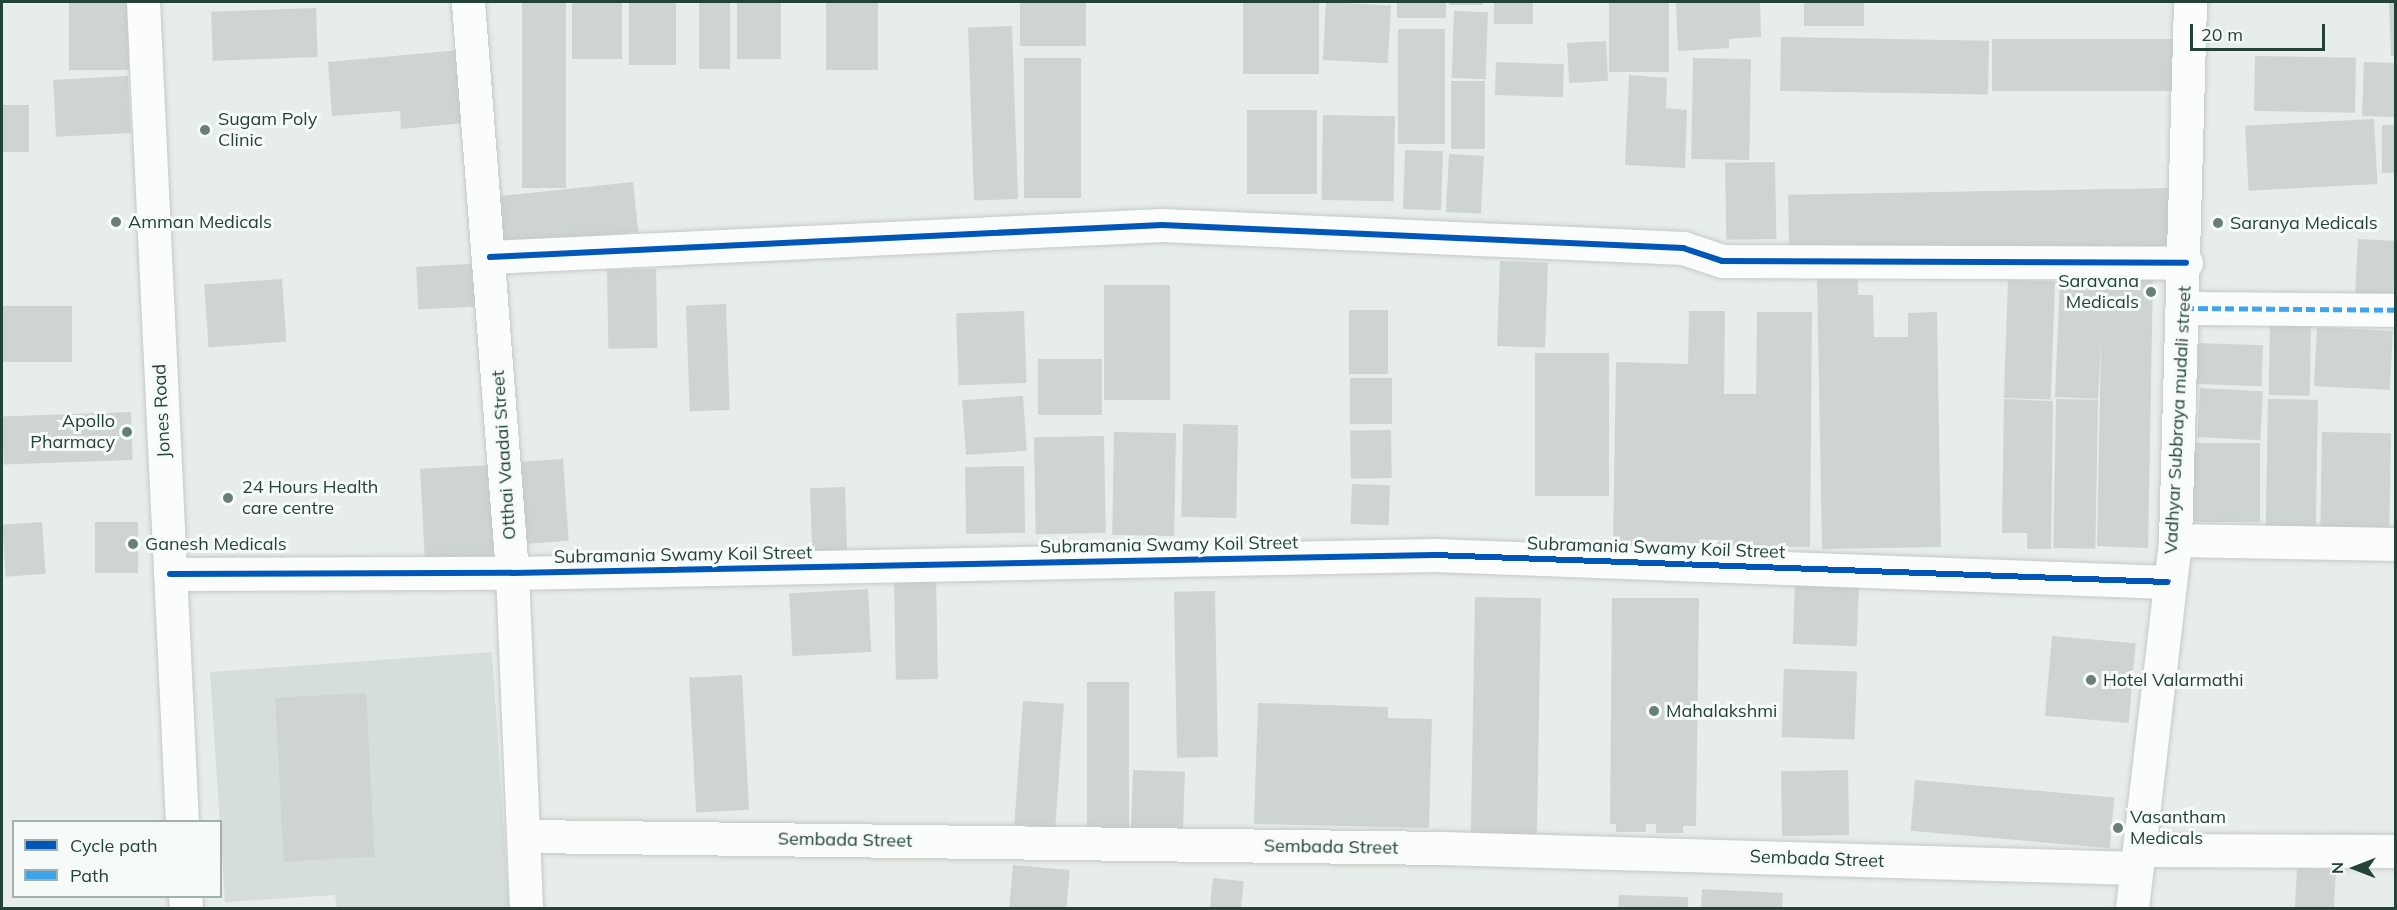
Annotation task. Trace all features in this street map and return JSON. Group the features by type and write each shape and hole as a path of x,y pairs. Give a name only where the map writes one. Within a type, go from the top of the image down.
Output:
{"street":[{"name":"Jones Road","path":"143,2 182,820"},
{"name":"Otthai Vaadai Street","path":"468,2 490,257 512,573 527,836 526,909"},
{"name":"Vadhyar Subbraya mudali street","path":"2132,909 2168,582 2175,540 2185,308 2190,2"},
{"path":"490,257 1161,225 1683,248 1722,261 2186,263"},
{"path":"2185,308 2396,310"},
{"path":"2175,540 2396,544"},
{"name":"Subramania Swamy Koil Street","path":"170,573 512,573 1434,555 2168,582"},
{"name":"Sembada Street","path":"527,836 2137,859 2396,852"}],"shaded area":[{"path":"492,652 509,908 337,908 335,895 225,902 222,820 220,820 210,672"}],"building":[{"path":"69,2 129,2 129,70 69,70"},
{"path":"522,2 566,2 566,188 522,188"},
{"path":"572,2 622,2 622,59 572,59"},
{"path":"629,2 676,2 676,65 629,65"},
{"path":"699,2 730,2 730,69 699,69"},
{"path":"737,2 781,2 781,59 737,59"},
{"path":"826,2 878,2 878,70 826,70"},
{"path":"1020,2 1086,2 1086,46 1020,46"},
{"path":"1243,2 1319,2 1319,74 1243,74"},
{"path":"1326,2 1391,5 1388,63 1323,60"},
{"path":"1397,2 1446,2 1446,18 1397,18"},
{"path":"1449,2 1483,2 1483,5 1449,5"},
{"path":"1494,2 1533,2 1533,24 1494,24"},
{"path":"1609,2 1669,2 1669,72 1609,72"},
{"path":"1676,2 1760,2 1761,37 1729,39 1729,48 1678,51"},
{"path":"1804,2 1864,2 1864,26 1804,26"},
{"path":"2389,2 2396,2 2396,56 2391,56"},
{"path":"316,8 318,57 213,61 211,12"},
{"path":"1454,11 1488,12 1486,79 1452,78"},
{"path":"1012,26 1018,199 974,200 968,28"},
{"path":"1398,29 1445,29 1445,144 1398,144"},
{"path":"1781,37 1989,41 1988,95 1780,91"},
{"path":"1992,39 2175,39 2175,91 1992,91"},
{"path":"1606,41 1608,81 1569,83 1567,43"},
{"path":"460,50 466,123 401,129 400,111 332,116 328,62"},
{"path":"2255,56 2356,58 2355,113 2254,111"},
{"path":"1024,58 1081,58 1081,198 1024,198"},
{"path":"1693,58 1751,59 1749,160 1691,159"},
{"path":"1496,62 1564,64 1563,97 1495,95"},
{"path":"2364,62 2396,63 2394,117 2362,116"},
{"path":"1629,75 1667,78 1666,108 1687,110 1685,168 1625,165"},
{"path":"128,76 131,133 56,137 53,80"},
{"path":"1451,81 1485,81 1485,149 1451,149"},
{"path":"2,105 29,105 29,152 2,152"},
{"path":"1247,110 1317,110 1317,194 1247,194"},
{"path":"1323,115 1395,116 1394,201 1322,200"},
{"path":"2374,119 2377,184 2249,191 2245,126"},
{"path":"2382,125 2396,125 2396,173 2382,173"},
{"path":"1405,150 1443,151 1441,210 1403,209"},
{"path":"1449,154 1484,156 1481,214 1446,212"},
{"path":"1775,162 1776,239 1726,240 1725,163"},
{"path":"633,182 638,232 498,246 493,197"},
{"path":"2170,188 2171,254 1789,261 1788,195"},
{"path":"2358,239 2396,241 2393,301 2355,299"},
{"path":"1500,261 1548,263 1545,348 1497,346"},
{"path":"486,263 488,306 418,310 416,267"},
{"path":"656,269 657,348 608,349 607,270"},
{"path":"2103,273 2153,274 2148,548 2097,546 2101,342 2098,399 2055,397 2060,280 2103,282"},
{"path":"1817,277 1858,277 1858,295 1873,295 1874,337 1908,337 1908,313 1937,312 1941,547 1822,549"},
{"path":"282,279 286,342 209,347 204,284"},
{"path":"2008,280 2055,282 2051,400 2004,398"},
{"path":"1104,285 1170,285 1170,400 1104,400"},
{"path":"726,304 730,410 690,411 686,305"},
{"path":"2,306 72,306 72,362 2,362"},
{"path":"1349,310 1388,310 1388,374 1349,374"},
{"path":"1024,311 1027,383 959,385 956,313"},
{"path":"1689,311 1725,311 1724,394 1756,394 1757,312 1812,312 1810,547 1613,545 1616,362 1688,364"},
{"path":"2270,320 2311,321 2310,396 2269,395"},
{"path":"2317,327 2393,331 2390,390 2314,386"},
{"path":"2198,343 2263,345 2262,386 2197,384"},
{"path":"1535,353 1609,353 1609,496 1535,496"},
{"path":"1038,359 1102,359 1102,415 1038,415"},
{"path":"1350,378 1392,378 1392,424 1350,424"},
{"path":"2200,388 2263,391 2260,440 2197,437"},
{"path":"1023,396 1027,451 966,455 962,400"},
{"path":"2004,399 2053,401 2051,549 2027,549 2027,533 2002,533"},
{"path":"2056,399 2098,400 2095,549 2053,548"},
{"path":"2268,399 2318,400 2316,527 2266,526"},
{"path":"131,412 133,460 4,464 2,417"},
{"path":"1183,424 1238,425 1236,518 1181,517"},
{"path":"1391,430 1392,478 1351,479 1350,431"},
{"path":"1114,432 1176,433 1174,536 1112,535"},
{"path":"2322,432 2391,433 2389,537 2320,536"},
{"path":"1104,436 1106,533 1036,534 1034,437"},
{"path":"2192,443 2260,443 2260,522 2192,522"},
{"path":"563,459 569,541 521,544 515,462"},
{"path":"490,465 495,564 425,568 420,469"},
{"path":"1024,466 1025,533 966,534 965,467"},
{"path":"1352,484 1390,485 1389,525 1351,524"},
{"path":"845,487 847,558 812,559 810,488"},
{"path":"42,522 46,574 6,577 2,525"},
{"path":"95,522 138,522 138,573 95,573"},
{"path":"936,574 938,679 896,680 894,575"},
{"path":"1795,580 1859,582 1857,646 1793,644"},
{"path":"868,589 871,652 792,656 789,593"},
{"path":"1215,591 1218,757 1177,758 1174,592"},
{"path":"1475,597 1541,598 1537,841 1471,840"},
{"name":"Mahalakshmi","path":"1612,598 1699,598 1696,826 1683,826 1683,833 1656,833 1656,824 1646,824 1646,832 1616,832 1616,824 1610,824"},
{"name":"Hotel Valarmathi","path":"2052,636 2136,643 2129,723 2045,716"},
{"path":"1784,669 1857,672 1855,740 1782,737"},
{"path":"742,675 749,810 696,813 689,678"},
{"path":"1087,682 1129,682 1129,833 1087,833"},
{"path":"366,693 375,857 284,862 275,698"},
{"path":"1023,701 1064,704 1055,828 1014,825"},
{"path":"1258,703 1388,707 1388,718 1432,719 1429,828 1254,824"},
{"path":"1133,770 1185,772 1183,831 1131,829"},
{"path":"1848,770 1849,835 1782,836 1781,771"},
{"path":"1915,780 2114,797 2110,848 1911,831"},
{"path":"1013,865 1070,870 1066,908 1009,908"},
{"path":"2297,868 2336,870 2334,908 2295,908"},
{"path":"1213,878 1244,881 1241,908 1210,908"},
{"path":"1702,889 1783,893 1782,908 1701,908"},
{"path":"1619,895 1688,897 1688,908 1618,908"}],"marked path":[{"path":"2185,308 2396,310"}],"cycle path":[{"path":"490,257 1162,225 1683,248 1722,261 2186,263"},
{"path":"170,574 512,573 1434,555 2168,582"}],"place":[{"name":"Sugam Poly Clinic","path":"205,130"},
{"name":"Amman Medicals","path":"116,222"},
{"name":"Saranya Medicals","path":"2218,223"},
{"name":"Saravana Medicals","path":"2151,292"},
{"name":"Apollo Pharmacy","path":"127,432"},
{"name":"24 Hours Health care centre","path":"228,498"},
{"name":"Ganesh Medicals","path":"133,544"},
{"name":"Hotel Valarmathi","path":"2091,680"},
{"name":"Mahalakshmi","path":"1654,711"},
{"name":"Vasantham Medicals","path":"2118,828"}]}
